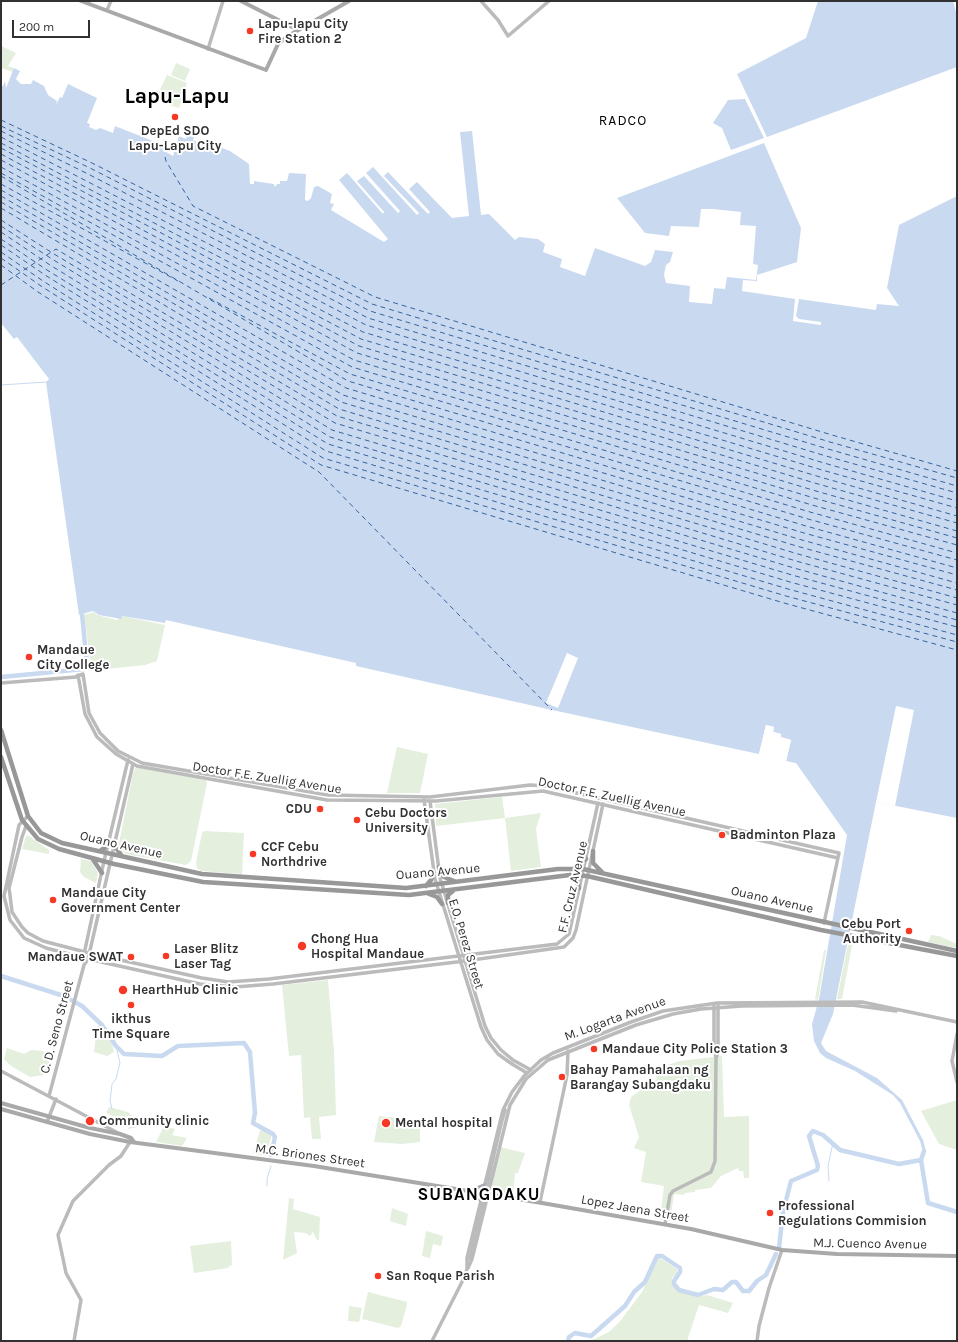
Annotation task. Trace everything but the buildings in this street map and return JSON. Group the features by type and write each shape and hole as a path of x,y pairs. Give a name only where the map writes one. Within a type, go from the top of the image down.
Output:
{"highway":[{"name":"Ouano Avenue","path":"1,730 28,816 42,833 50,839 123,857 202,874 406,888 575,869 586,870 957,951"},
{"name":"Ouano Avenue","path":"1,757 22,820 38,839 51,846 110,863 203,882 409,895 570,876 584,876 827,931 957,956"},
{"path":"100,851 111,845 123,857"},
{"path":"593,851 593,865 604,873"},
{"path":"92,858 102,873"},
{"path":"575,869 586,859"},
{"path":"439,867 446,879 460,882"},
{"path":"426,886 434,873"},
{"path":"570,876 577,882 579,888"},
{"path":"340,884 341,891"},
{"path":"424,894 435,895 445,903 448,895 455,890"}],"main road":[{"path":"81,1 266,70 278,44 298,30 349,1"},
{"path":"241,1 298,30"},
{"name":"M.C. Briones Street","path":"1,1103 90,1128 120,1134 131,1138 132,1142"},
{"name":"M.C. Briones Street","path":"1,1109 90,1134 132,1142 314,1166 483,1193"},
{"path":"481,1200 470,1191 484,1185"},
{"name":"Lopez Jaena Street","path":"483,1193 698,1230 780,1250"},
{"name":"M.J. Cuenco Avenue","path":"780,1250 837,1254 957,1256"}],"street":[{"path":"107,10 111,1"},
{"path":"208,49 223,1"},
{"path":"481,1 498,20 508,36 549,1"},
{"path":"1,683 77,676"},
{"name":"Doctor F.E. Zuellig Avenue","path":"77,676 82,703 88,723 96,736 107,747 132,764 189,777 327,800 424,799 530,785 546,786 839,853 838,858 539,790 430,802 424,799 328,795 142,763 134,760 109,744 93,721 86,702 83,676 77,676"},
{"name":"C. D. Seno Street","path":"49,1096 85,963 90,953 112,854 111,845 129,757"},
{"name":"C. D. Seno Street","path":"83,958 106,852 111,845 134,760"},
{"name":"E.O. Perez Street","path":"430,797 445,903 460,962 491,1046 505,1060 530,1072"},
{"name":"E.O. Perez Street","path":"424,799 436,885 445,903 463,955 480,1017"},
{"name":"F.F. Cruz Avenue","path":"586,870 586,859 598,803"},
{"name":"F.F. Cruz Avenue","path":"26,826 9,888 12,912 22,927 35,937 84,952 202,978 228,982 269,979 557,944 568,934 579,888 593,851 603,804"},
{"path":"22,820 28,816"},
{"name":"F.F. Cruz Avenue","path":"22,820 19,824 4,887 5,904 10,920 20,934 31,942 49,949 200,984 236,987 273,984 557,949 570,943 576,930 584,876"},
{"path":"719,831 720,826"},
{"path":"826,923 838,858"},
{"path":"92,917 97,919"},
{"path":"83,958 85,963"},
{"name":"M. Logarta Avenue","path":"568,1049 638,1019 672,1009 716,1005 866,1004 957,1022"},
{"path":"665,1224 670,1195 673,1190 706,1175 714,1168 716,1058 714,1047 716,1005"},
{"name":"M. Logarta Avenue","path":"508,1104 514,1089 546,1057 636,1025 673,1014 716,1005"},
{"path":"672,1009 673,1014"},
{"path":"957,1034 952,1061 957,1082"},
{"path":"540,1202 567,1075 568,1049"},
{"path":"1,1071 120,1134"},
{"path":"48,1122 56,1099"},
{"path":"468,1269 508,1104"},
{"path":"468,1269 468,1258 484,1185 499,1124 508,1104"},
{"path":"432,1341 472,1259 508,1104"},
{"path":"74,1341 81,1300 66,1273 58,1235 74,1200 113,1161 121,1156 132,1142"},
{"path":"757,1341 759,1326 780,1250"}],"green space":[{"path":"1,46 16,53 8,66 14,68 13,72 1,68"},
{"path":"176,63 190,69 185,81 171,75"},
{"path":"167,75 187,83 179,108 155,100"},
{"path":"94,612 97,615 117,620 122,616 165,625 157,661 145,665 88,671 91,665 84,615"},
{"path":"397,747 428,754 420,793 387,793"},
{"path":"136,767 206,780 207,783 191,861 186,865 126,854 118,848 133,773"},
{"path":"502,797 505,818 436,826 435,804"},
{"path":"541,813 536,829 541,867 511,871 505,818"},
{"path":"204,831 244,833 242,874 201,871 197,868 196,862 202,833"},
{"path":"26,836 29,836 49,850 49,854 22,849"},
{"path":"81,859 91,861 98,873 96,883 84,877 80,872"},
{"path":"931,935 939,936 957,944 957,948 928,942"},
{"path":"849,939 853,940 842,999 837,999"},
{"path":"824,950 826,950 818,1000 815,999"},
{"path":"328,980 334,1052 336,1115 319,1117 321,1139 312,1139 310,1117 304,1118 301,1055 289,1056 282,985"},
{"path":"99,1025 112,1044 114,1052 107,1056 94,1052 97,1027"},
{"path":"7,1048 24,1054 31,1050 43,1051 49,1060 49,1068 44,1075 30,1077 11,1066 4,1059"},
{"path":"722,1056 724,1117 749,1116 749,1178 744,1178 743,1171 739,1171 738,1168 721,1176 711,1188 695,1190 695,1192 685,1193 684,1195 674,1194 670,1221 660,1219 664,1186 641,1182 646,1152 634,1148 639,1137 629,1105 631,1097 657,1079 654,1069 680,1061"},
{"path":"957,1100 957,1150 939,1144 921,1111"},
{"path":"109,1107 128,1112 137,1121 138,1127 128,1129 130,1125 106,1113"},
{"path":"379,1116 418,1120 420,1122 420,1142 402,1144 374,1142"},
{"path":"164,1126 175,1129 172,1135 187,1138 182,1146 156,1142"},
{"path":"261,1128 272,1134 266,1156 253,1153"},
{"path":"500,1147 525,1153 518,1173 515,1173 513,1194 491,1190"},
{"path":"289,1198 294,1199 293,1209 320,1217 319,1240 317,1240 313,1232 310,1236 306,1233 294,1232 297,1253 283,1260"},
{"path":"392,1208 408,1214 406,1226 390,1221"},
{"path":"426,1231 443,1236 441,1246 433,1244 430,1258 422,1256"},
{"path":"231,1241 232,1265 228,1268 194,1273 190,1246"},
{"path":"659,1257 677,1269 677,1273 672,1278 672,1283 678,1291 697,1297 707,1295 733,1303 728,1313 699,1305 687,1341 590,1341 609,1332 621,1320 642,1292 656,1259"},
{"path":"368,1292 407,1302 401,1326 398,1328 362,1319"},
{"path":"349,1306 362,1308 359,1322 348,1321"}],"water":[{"path":"818,1 953,1 957,16 957,67 767,137 737,74 806,38"},
{"path":"14,68 20,71 16,79 21,84 31,84 33,80 44,86 48,95 57,101 56,105 60,97 62,98 68,84 97,98 87,123 90,124 89,127 96,130 100,128 113,133 115,126 168,147 167,151 161,149 173,156 179,136 186,139 187,135 194,137 193,140 202,144 204,141 230,151 249,164 250,184 254,184 254,181 274,184 274,186 276,186 277,184 280,184 280,181 287,181 289,173 306,174 305,200 308,201 311,198 314,187 318,186 332,194 330,203 334,204 331,210 384,242 388,239 339,180 347,173 383,214 384,212 357,181 364,176 398,213 400,211 366,173 373,167 417,215 419,213 384,176 388,172 428,214 430,212 409,189 417,182 452,218 469,216 460,132 472,131 481,215 489,214 515,240 519,237 538,239 545,244 543,252 562,259 560,267 585,276 595,248 645,266 651,262 655,250 673,252 670,262 666,265 664,275 666,283 690,286 689,302 712,304 714,288 725,289 727,277 756,280 758,265 753,264 756,226 740,225 741,212 701,209 699,227 671,226 669,236 645,233 617,198 764,143 801,228 797,262 757,275 757,281 743,280 742,291 795,299 793,321 821,325 821,322 799,319 796,316 799,299 876,310 877,304 899,306 887,288 899,225 957,196 957,818 876,802 833,1014 821,1043 826,1051 877,1078 902,1100 923,1140 926,1151 924,1156 920,1141 900,1103 893,1095 855,1071 826,1058 820,1053 814,1041 812,1024 819,999 847,835 796,763 786,761 791,740 780,737 781,734 773,732 774,727 766,725 759,754 356,666 356,663 166,620 165,623 122,616 121,619 99,615 93,611 79,615 46,382 49,379 17,337 14,339 1,323 1,86 3,86 5,81 6,88"},
{"path":"745,99 764,138 731,150 722,128 713,123 728,100"}],"pier":[{"path":"567,653 578,658 558,708 546,703"},
{"path":"896,706 914,710 895,806 876,802"},
{"path":"766,725 774,727 773,732 781,734 781,737 791,740 786,761 784,760 789,741 780,739 779,736 772,734 772,728 768,727 761,755 759,754"}],"waterway":[{"path":"1,385 46,382"},
{"path":"1,677 84,669 87,664 82,614"},
{"path":"1,976 64,996 82,1006 102,1025 116,1046 124,1054 162,1056 178,1046 244,1043 250,1052 255,1113 253,1123 273,1134 275,1137 271,1155"},
{"path":"112,1109 110,1101 112,1084 116,1079 120,1063 116,1046"},
{"path":"779,1248 783,1212 791,1181 817,1170 818,1166 809,1136 813,1131 823,1135 840,1150 899,1164 921,1160 924,1151"},
{"path":"829,1181 828,1166 833,1143"},
{"path":"921,1160 928,1203 957,1212"},
{"path":"267,1186 267,1179 271,1166"},
{"path":"568,1341 569,1337 575,1333 591,1336 625,1306 634,1292 645,1282 657,1256 662,1256 680,1268 680,1272 674,1281 674,1284 679,1290 698,1295 714,1289 723,1290 732,1282 736,1282 743,1291 749,1291 757,1281 766,1275 776,1254"}],"ferry route":[{"path":"1,120 92,163 372,304 830,442 957,478"},
{"path":"1,126 90,168 370,311 828,449 957,486"},
{"path":"1,131 368,318 826,456 957,493"},
{"path":"1,137 366,325 824,463 957,501"},
{"path":"1,143 363,332 822,470 957,508"},
{"path":"1,148 361,339 820,477 957,516"},
{"path":"1,154 359,346 818,484 957,523"},
{"path":"165,157 193,206 375,297 832,435 957,471"},
{"path":"1,160 357,353 816,491 957,531"},
{"path":"1,167 354,360 814,498 957,538"},
{"path":"1,173 352,367 812,505 957,545"},
{"path":"1,176 348,381 808,519 957,560"},
{"path":"1,184 178,281"},
{"path":"1,190 346,388 806,526 957,568"},
{"path":"1,196 343,395 804,533 957,575"},
{"path":"1,202 341,402 802,540 957,583"},
{"path":"1,208 339,409 800,547 957,590"},
{"path":"1,220 54,254 335,423 796,561 957,605"},
{"path":"1,226 52,259 332,430 794,568 957,613"},
{"path":"1,232 50,265 330,437 792,575 957,620"},
{"path":"1,239 47,270 328,444 790,582 957,627"},
{"path":"1,245 45,275 326,451 788,589 957,635"},
{"path":"1,285 56,249 337,416 798,554 957,598"},
{"path":"1,252 43,281 323,458 786,596 957,642"},
{"path":"1,258 41,286 321,465 784,603 957,650"},
{"path":"1,265 38,292 319,472 552,710"},
{"path":"209,298 350,374 810,512 957,553"}],"place":[{"name":"Lapu-lapu City Fire Station 2","path":"250,31"},
{"name":"DepEd SDO Lapu-Lapu City","path":"175,117"},
{"name":"Mandaue City College","path":"29,657"},
{"name":"CDU","path":"320,809"},
{"name":"Cebu Doctors University","path":"357,820"},
{"name":"Badminton Plaza","path":"722,835"},
{"name":"CCF Cebu Northdrive","path":"253,854"},
{"name":"Mandaue City Government Center","path":"53,900"},
{"name":"Cebu Port Authority","path":"909,931"},
{"name":"Chong Hua Hospital Mandaue","path":"302,946"},
{"name":"Laser Blitz Laser Tag","path":"166,956"},
{"name":"Mandaue SWAT","path":"131,957"},
{"name":"HearthHub Clinic","path":"123,990"},
{"name":"ikthus Time Square","path":"131,1005"},
{"name":"Mandaue City Police Station 3","path":"594,1049"},
{"name":"Bahay Pamahalaan ng Barangay Subangdaku","path":"562,1077"},
{"name":"Community clinic","path":"90,1121"},
{"name":"Mental hospital","path":"386,1123"},
{"name":"Professional Regulations Commision","path":"770,1213"},
{"name":"San Roque Parish","path":"378,1276"}],"district":[{"name":"Lapu-Lapu","path":"177,97"},
{"name":"RADCO","path":"623,121"},
{"name":"SUBANGDAKU","path":"479,1195"}]}
